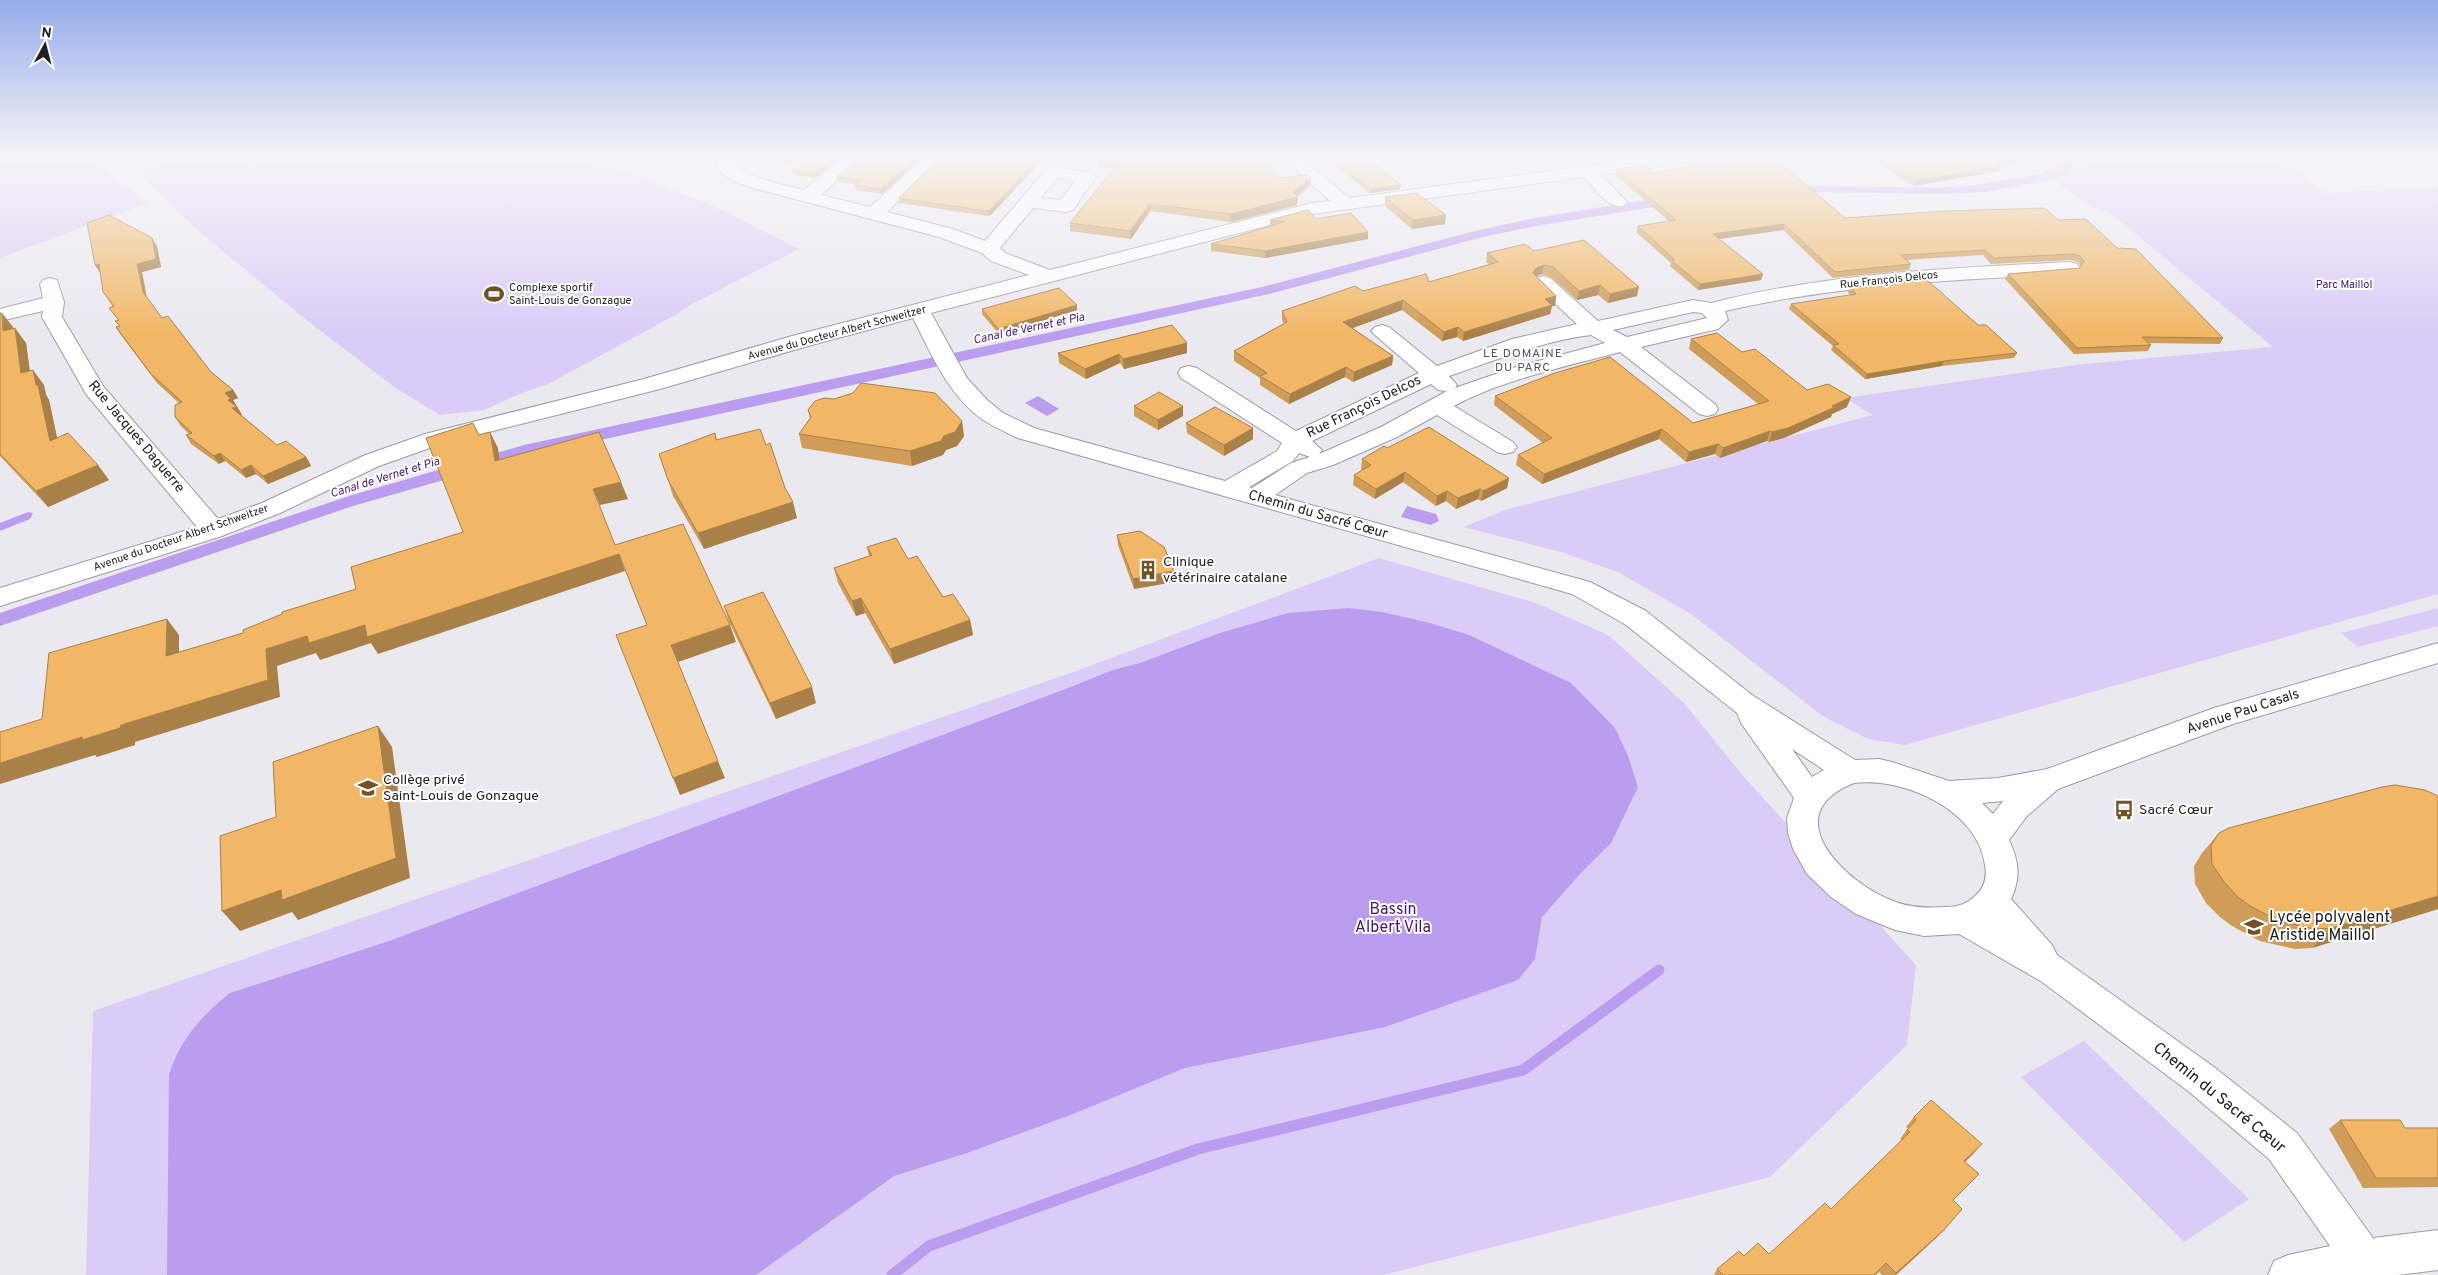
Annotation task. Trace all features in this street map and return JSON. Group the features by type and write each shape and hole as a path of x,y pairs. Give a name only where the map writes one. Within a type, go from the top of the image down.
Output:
{"street":[{"path":"881,216 946,233 1049,276"},
{"path":"994,253 1020,216"},
{"name":"Avenue du Docteur Albert Schweitzer","path":"0,597 213,530 271,508 371,461 433,439 652,384 800,341 1286,216"},
{"path":"994,253 1005,288"},
{"name":"Rue François Delcos","path":"1229,489 1285,456 1296,440 1432,375 1520,344 1564,332 1594,328 1686,306 1701,306 1710,310 1810,288 1917,276 2070,268"},
{"path":"1543,282 1594,328 1624,344 1707,409"},
{"name":"Rue Jacques Daguerre","path":"0,315 52,293 52,317 94,389 213,530"},
{"path":"1255,497 1299,468 1325,460 1389,432 1459,394 1527,371 1624,344 1711,324 1718,319 1718,315 1710,310"},
{"name":"Chemin du Sacré Cœur","path":"920,311 946,362 967,393 991,415 1026,432 1581,588 1636,618 1742,702 1850,772"},
{"name":"Rue François Delcos","path":"1382,331 1432,375 1459,394"},
{"name":"Rue François Delcos","path":"1189,373 1325,460"},
{"path":"1438,406 1505,447"},
{"name":"Avenue Pau Casals","path":"1946,793 1998,790 2050,780 2224,716 2438,653"},
{"name":"Chemin du Sacré Cœur","path":"1742,702 1809,796"},
{"path":"1879,771 1902,775 1924,782 1946,793 1973,814 1993,838 2000,854 2003,872 2001,888 1993,902 1980,913 1963,920 1930,922 1895,916 1860,900 1831,879 1814,857 1804,835 1802,814 1809,796 1826,781 1850,772 1879,771"},
{"name":"Avenue Pau Casals","path":"1993,838 2016,807 2050,780"},
{"name":"Chemin du Sacré Cœur","path":"1993,902 2054,971"},
{"name":"Chemin du Sacré Cœur","path":"1963,920 2054,971 2201,1079 2283,1146 2369,1267"},
{"path":"2288,1275 2369,1267 2438,1250"}],"green space":[{"path":"0,216 114,216 0,258"},
{"name":"Complexe sportif Saint-Louis de Gonzague","path":"182,216 733,216 799,249 690,305 550,383 484,410 440,415 397,389 309,322"},
{"name":"Parc Maillol","path":"2113,216 2438,216 2438,594 1905,745 1868,739 1824,717 1691,614 1618,572 1561,552 1463,527 1508,509 1873,415 1845,398 2083,364 2273,347"},
{"name":"Bassin Albert Vila","path":"1379,558 1536,603 1608,635 1684,703 1744,777 1916,965 1907,1045 1770,1177 1383,1275 86,1275 93,1011 1079,670"},
{"path":"2438,608 2438,626 2358,647 2341,633"},
{"path":"2084,1041 2249,1199 2184,1242 2021,1077"}],"shaded area":[{"name":"Canal de Vernet et Pia","path":"1550,216 1601,216 1483,237 1269,294 527,456 353,506 0,626 0,613 349,496 524,445 1262,287 1475,231"},
{"path":"1038,396 1059,409 1047,416 1025,403"},
{"path":"1407,506 1436,514 1439,521 1431,525 1401,517"},
{"path":"28,512 33,513 30,519 0,531 0,523"},
{"name":"Bassin Albert Vila","path":"1349,608 1382,612 1430,623 1469,635 1571,683 1615,728 1628,756 1638,787 1611,843 1580,874 1542,917 1535,959 1518,980 1385,1027 1185,1068 1073,1114 967,1153 894,1176 756,1275 167,1275 169,1075 185,1040 210,1010 230,993 389,941 1113,670 1140,663 1220,633 1288,613"}],"building":[{"path":"110,216 152,238 156,259 137,264 143,292 162,318 168,316 211,372 233,390 225,393 231,399 228,400 237,407 232,408 277,445 286,441 306,457 263,476 251,465 241,470 220,453 214,456 186,435 192,433 175,417 175,405 182,402 151,374 116,327 120,326 115,321 119,320 109,308 114,306 103,292 99,264 95,265 87,223"},
{"path":"1076,216 1141,216 1130,231 1070,223"},
{"path":"1287,216 1313,216 1316,219 1336,216 1353,216 1368,232 1265,251 1211,244 1284,222 1270,220"},
{"path":"1408,216 1443,216 1413,220"},
{"path":"1671,216 1842,216 1845,218 1881,216 2053,216 2058,220 2086,219 2117,248 2136,249 2223,338 2142,337 2151,345 2077,348 2008,274 2080,268 2084,261 2080,256 2073,254 1994,258 1985,250 1901,255 1911,264 1835,272 1784,224 1713,234 1763,274 1700,284 1672,261 1675,260 1638,226 1676,220"},
{"path":"1584,240 1639,287 1610,294 1600,285 1579,291 1553,267 1544,265 1536,268 1533,273 1556,296 1545,299 1552,305 1464,332 1458,327 1444,332 1403,300 1343,322 1393,356 1354,372 1346,367 1290,394 1260,376 1267,373 1234,351 1287,322 1282,311 1355,286 1363,291 1426,274 1429,282 1498,262 1487,253 1525,244 1534,251"},
{"path":"1927,280 1978,325 1986,325 2017,353 1944,361 1867,374 1833,345 1839,344 1791,304 1856,294 1850,287"},
{"path":"1059,288 1077,305 998,329 982,309"},
{"path":"0,313 2,313 3,331 15,328 21,373 33,370 50,441 68,433 98,465 36,491 0,454"},
{"path":"1172,325 1187,343 1123,359 1119,354 1085,369 1058,353"},
{"path":"1717,333 1742,352 1755,349 1807,390 1828,384 1851,397 1832,406 1835,407 1788,428 1770,431 1723,448 1718,444 1689,452 1662,429 1544,474 1518,455 1552,438 1495,396 1555,373 1610,357 1693,423 1769,401 1691,339"},
{"path":"861,383 935,393 962,421 955,432 944,436 941,441 910,451 799,434 811,417 808,410 815,401 824,398 834,399 853,393"},
{"path":"1159,392 1183,406 1158,420 1134,406"},
{"path":"1215,407 1253,428 1224,445 1186,423"},
{"path":"473,423 479,435 490,432 495,461 599,432 621,482 593,489 615,545 683,524 730,625 671,645 718,761 673,778 616,635 647,625 619,554 367,637 365,625 309,643 307,636 266,649 268,680 121,725 120,728 82,740 82,737 0,763 0,732 42,719 49,653 167,619 166,656 243,633 243,630 282,614 282,612 356,589 351,567 463,532 426,438"},
{"path":"1429,427 1509,478 1483,491 1480,489 1458,498 1447,491 1437,496 1405,472 1376,489 1354,475 1371,465 1362,459 1384,446 1387,448"},
{"path":"760,429 766,445 770,443 785,488 793,502 698,533 668,480 659,454 715,433 716,440"},
{"name":"Clinique vétérinaire catalane","path":"1140,531 1164,547 1174,571 1133,579 1117,535"},
{"path":"896,538 908,559 917,556 943,597 953,594 970,620 890,649 861,598 852,601 834,568 872,555 867,547"},
{"path":"763,592 812,687 770,703 724,606"},
{"path":"378,726 396,858 282,900 281,890 222,911 220,836 276,817 273,762"},
{"path":"2395,785 2425,790 2438,796 2438,896 2332,928 2315,929 2279,921 2250,906 2238,897 2224,882 2212,864 2211,845 2219,833 2229,828"},
{"path":"1931,1100 1982,1144 1964,1161 1979,1174 1953,1200 1962,1209 1944,1230 1896,1273 1886,1263 1874,1275 1723,1275 1717,1269 1739,1251 1744,1256 1758,1243 1769,1254 1825,1203 1831,1209 1910,1132 1907,1130 1916,1120 1914,1117"},
{"path":"2340,1120 2400,1120 2405,1128 2438,1128 2438,1178 2376,1178"}],"waterway":[{"path":"892,1275 929,1246 1198,1149 1523,1070 1659,970"}],"place":[{"name":"Complexe sportif Saint-Louis de Gonzague","path":"494,294"},
{"name":"Clinique vétérinaire catalane","path":"1148,570"},
{"name":"Collège privé Saint-Louis de Gonzague","path":"368,788"},
{"name":"Sacré Cœur","path":"2124,810"},
{"name":"Lycée polyvalent Aristide Maillol","path":"2254,927"}],"district":[{"name":"LE DOMAINE DU PARC","path":"1523,361"}]}
